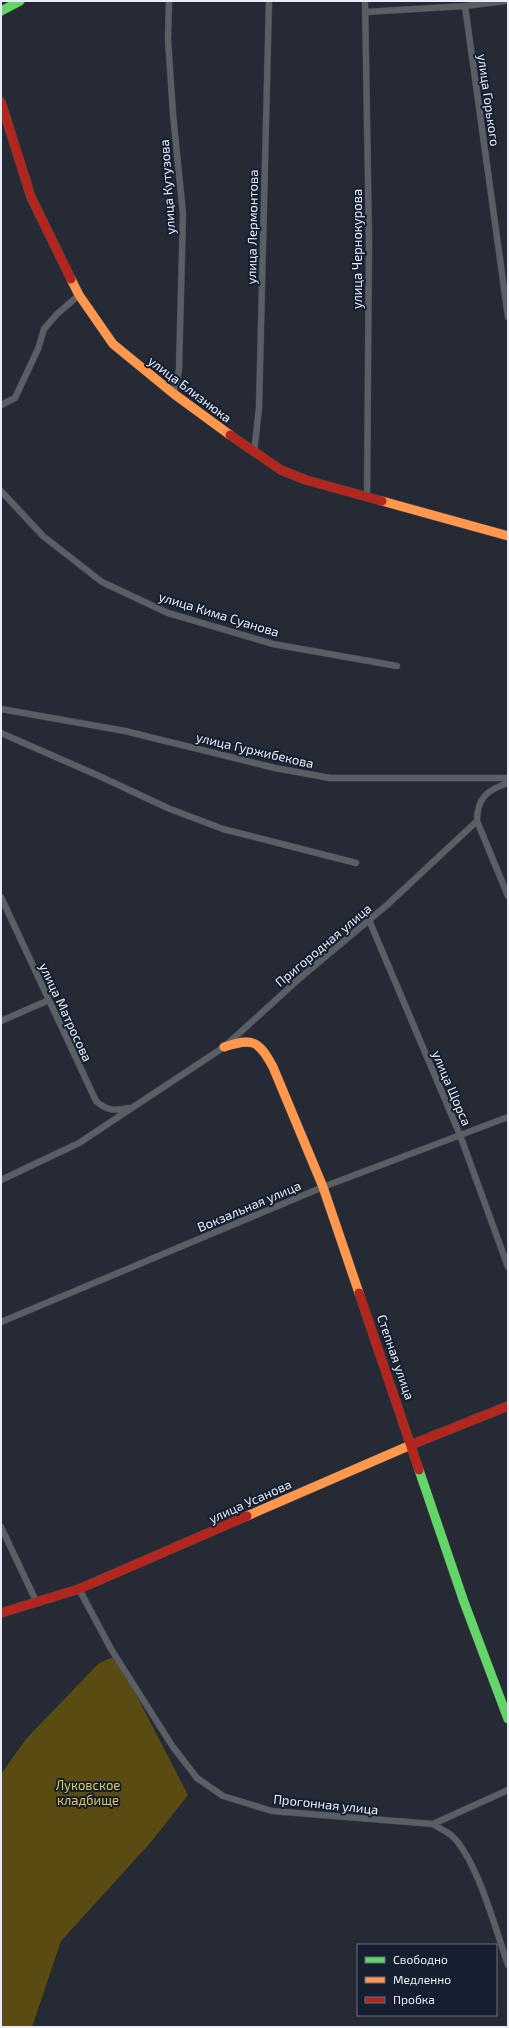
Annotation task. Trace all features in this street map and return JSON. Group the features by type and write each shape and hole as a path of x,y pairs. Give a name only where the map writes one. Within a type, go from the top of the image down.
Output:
{"street":[{"path":"1,11 20,1"},
{"name":"улица Кутузова","path":"169,1 169,62 183,214 178,370 174,394"},
{"name":"улица Лермонтова","path":"254,453 259,408 269,1"},
{"name":"улица Чернокурова","path":"365,1 369,240 367,497"},
{"path":"365,12 465,6 504,1"},
{"name":"улица Горького","path":"465,6 508,317"},
{"name":"улица Близнюка","path":"1,102 31,197 79,295 113,344 174,394 254,453 282,470 306,480 508,536"},
{"path":"1,404 15,398 38,349 44,329 56,315 79,295"},
{"name":"улица Кима Суанова","path":"1,491 43,536 102,582 168,612 273,644 397,666"},
{"name":"улица Гуржибекова","path":"1,709 125,731 275,768 330,778 508,778"},
{"path":"1,733 170,809 223,829 356,863"},
{"path":"508,783 493,788 482,798 477,810 477,821 508,896"},
{"name":"Пригородная улица","path":"1,1180 79,1143 224,1047 300,978 369,920 477,821"},
{"name":"улица Матросова","path":"1,897 96,1101 104,1108 115,1111 130,1108"},
{"name":"улица Щорса","path":"369,920 460,1135 508,1268"},
{"path":"1,1021 49,1000"},
{"name":"Степная улица","path":"224,1047 242,1041 254,1041 264,1050 273,1067 323,1187 412,1445 464,1602 508,1719"},
{"name":"Вокзальная улица","path":"1,1322 323,1187 508,1117"},
{"name":"улица Усанова","path":"1,1613 79,1589 412,1445 508,1406"},
{"path":"1,1527 37,1603"},
{"name":"Прогонная улица","path":"79,1589 111,1649 173,1747 198,1778 223,1796 272,1811 433,1824 508,1790"},
{"path":"433,1824 451,1835 466,1854 476,1875 508,1965"}],"green space":[{"name":"Луковское кладбище","path":"116,1656 188,1795 151,1842 61,1941 32,2027 1,2027 1,1774 26,1739 99,1663"}],"traffic: fast":[{"path":"1,11 20,1"},
{"path":"419,1470 464,1602 508,1719"}],"traffic: slow":[{"path":"71,279 79,295 113,344 174,394 230,435"},
{"path":"382,501 508,536"},
{"path":"224,1047 242,1042 254,1044 264,1052 273,1067 323,1187 359,1293"},
{"path":"247,1516 413,1444"}],"traffic: jam":[{"path":"1,102 31,197 71,279"},
{"path":"230,435 281,470 306,480 382,501"},
{"path":"359,1293 419,1470"},
{"path":"413,1444 508,1406"},
{"path":"1,1613 79,1589 247,1516"}]}
